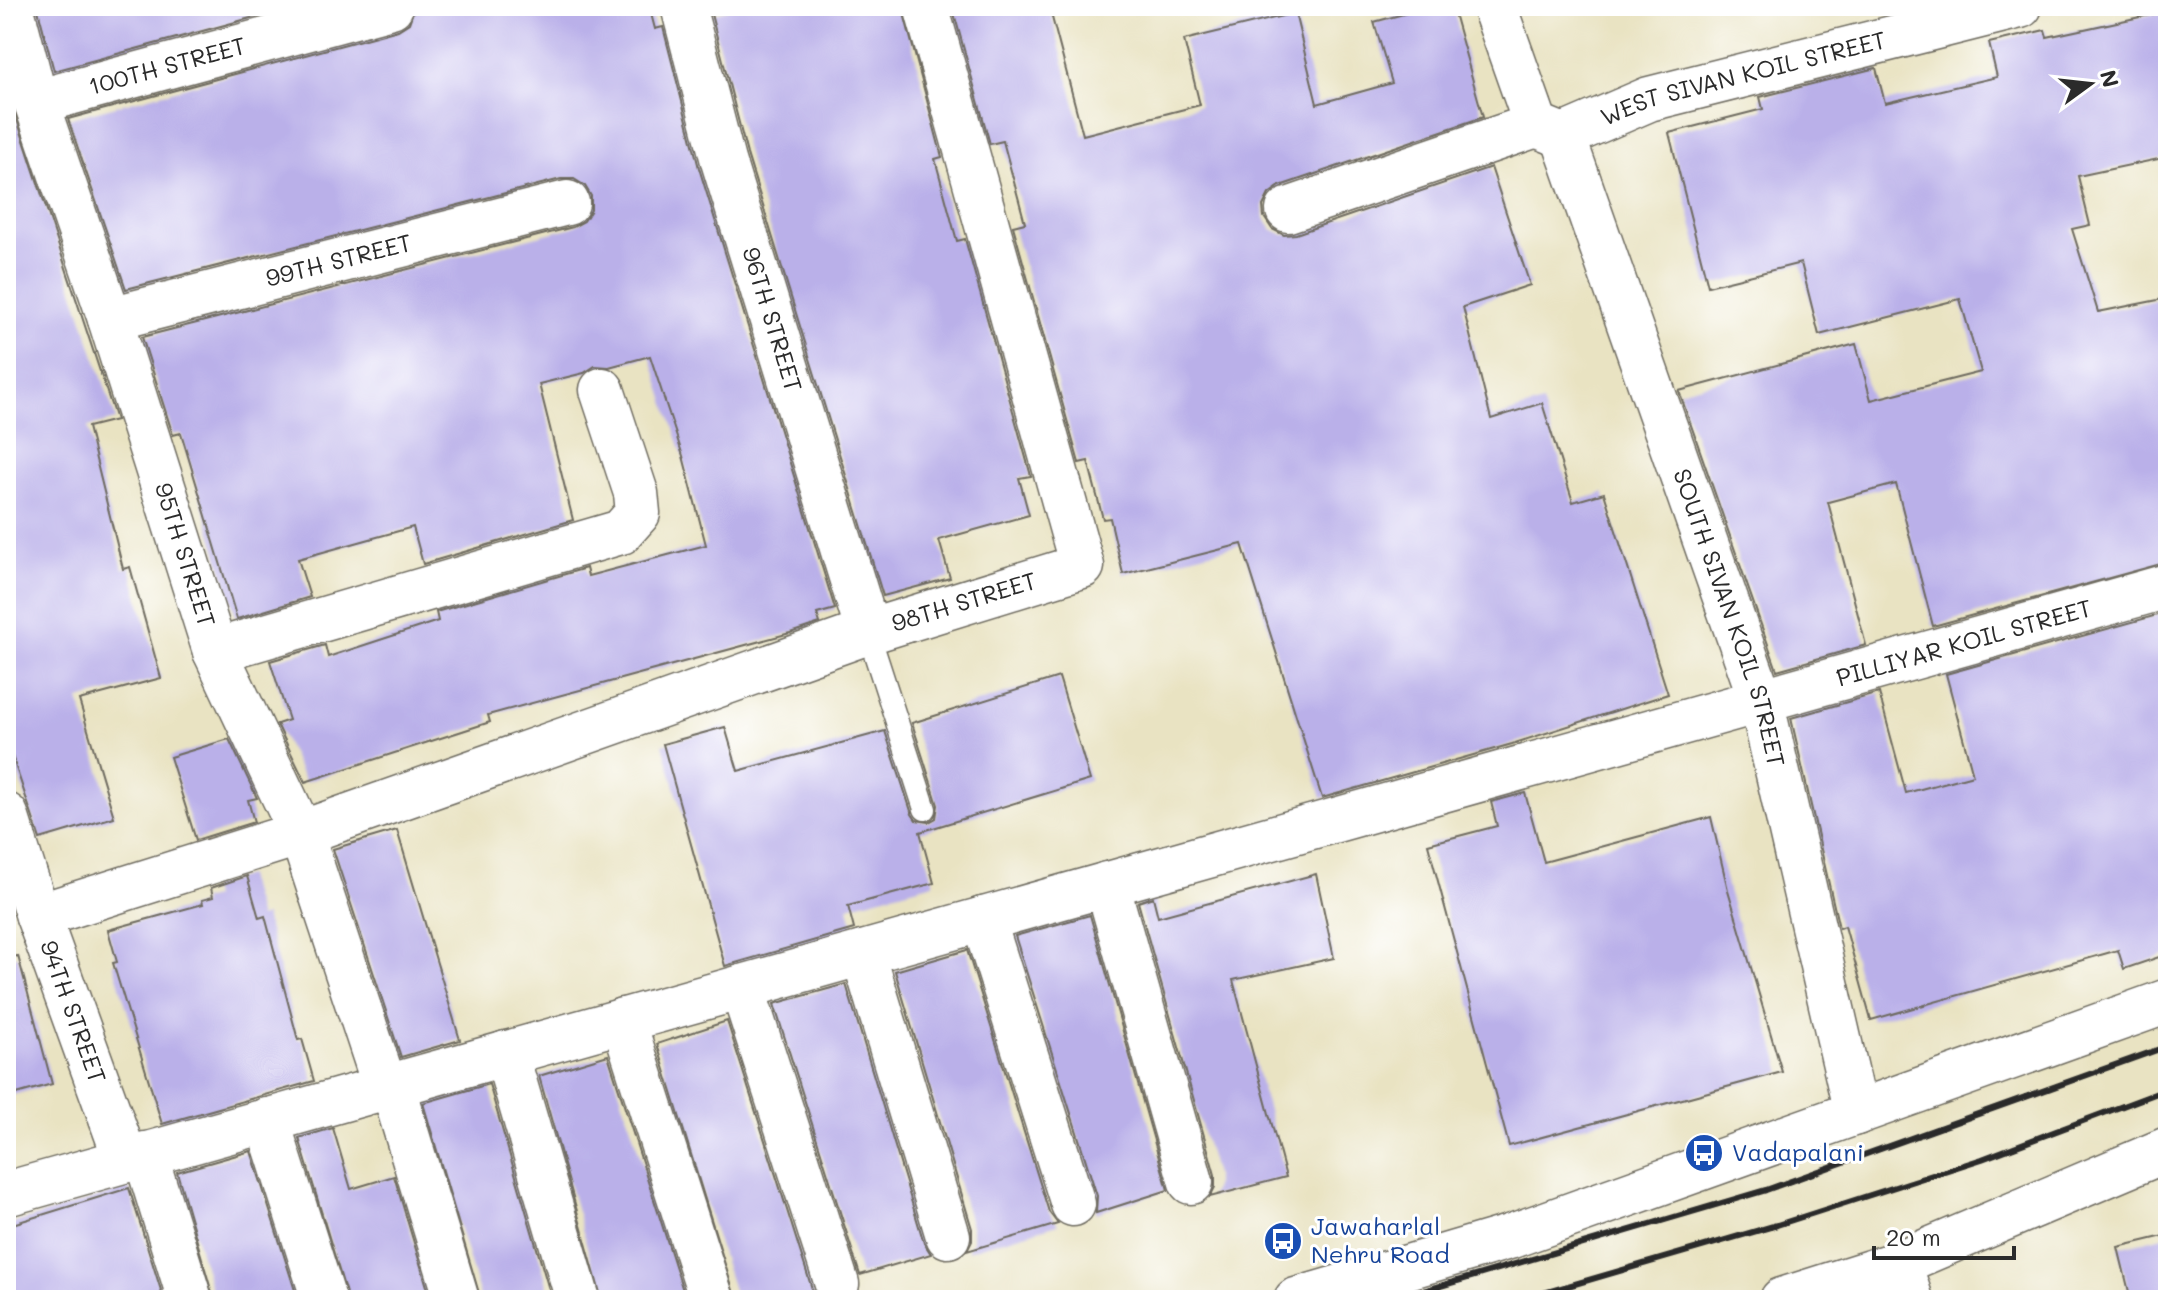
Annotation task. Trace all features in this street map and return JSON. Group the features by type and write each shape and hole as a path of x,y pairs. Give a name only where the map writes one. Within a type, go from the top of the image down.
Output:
{"street":[{"name":"95TH STREET","path":"11,6 36,102 110,319 215,651 301,833 457,1300"},
{"name":"100TH STREET","path":"36,102 391,6"},
{"name":"96TH STREET","path":"683,6 723,161 868,632"},
{"name":"98TH STREET","path":"301,833 868,632 1082,566 926,6"},
{"name":"SOUTH SIVAN KOIL STREET","path":"1494,6 1550,130 1761,700 1856,1113"},
{"name":"WEST SIVAN KOIL STREET","path":"1288,210 1649,99 2020,6"},
{"name":"99TH STREET","path":"110,319 567,203"},
{"path":"215,651 621,532 638,513 636,493 602,390"},
{"name":"PILLIYAR KOIL STREET","path":"6,1194 2168,586"},
{"name":"94TH STREET","path":"6,815 38,916 190,1300"},
{"path":"38,916 301,833"},
{"path":"1107,884 1191,1182"},
{"path":"983,919 1073,1204"},
{"path":"863,953 948,1236"},
{"path":"742,987 837,1284"},
{"path":"1296,1300 1509,1237 2168,1001"},
{"path":"623,1020 712,1300"},
{"path":"506,1053 578,1300"},
{"path":"267,1120 324,1300"},
{"path":"1782,1300 1905,1282 2168,1149"}],"lane":[{"path":"868,632 925,809"}],"building":[{"path":"37,6 295,6 54,71"},
{"path":"415,6 649,6 655,29 663,27 699,168 835,609 817,614 820,623 790,633 488,715 490,722 305,782 277,724 289,720 270,661 325,645 328,657 438,621 436,612 586,568 588,576 706,545 683,456 650,356 609,367 595,366 584,373 539,384 573,520 423,564 413,527 298,559 310,597 237,619 181,433 173,435 142,337 573,227 584,221 591,210 591,196 585,186 574,179 561,179 126,289 68,119 398,30 409,23"},
{"path":"740,6 902,6 942,157 935,159 957,241 965,239 1031,476 1019,478 1029,515 939,540 950,578 883,596 747,154 711,14"},
{"path":"952,6 1049,6 1083,135 1200,105 1184,40 1295,13 1317,104 1392,83 1374,22 1433,6 1452,6 1483,117 1280,186 1269,194 1263,206 1264,217 1272,229 1284,235 1296,234 1491,167 1530,285 1463,307 1491,419 1542,403 1573,502 1604,493 1668,694 1512,744 1322,798 1242,544 1123,574 1110,518 1103,519 1088,461 1079,463 1013,226 1025,223 1003,141 990,144"},
{"path":"2168,11 2168,157 2078,176 2090,225 2072,229 2098,312 2168,298 2168,562 1933,626 1896,484 1828,502 1866,645 1777,670 1679,391 1856,344 1871,400 1981,372 1960,299 1819,335 1801,263 1708,286 1669,133 1763,109 1760,97 1876,68 1885,103 1997,77 1989,43 2045,30 2047,37"},
{"path":"6,86 116,420 88,427 123,569 130,567 161,678 79,700 114,817 40,839 6,738"},
{"path":"2168,612 2168,954 2124,969 2118,950 1871,1020 1845,926 1839,928 1791,718 1879,693 1906,793 1973,775 1946,674"},
{"path":"1059,677 1090,780 920,832 934,883 848,906 854,929 725,966 663,744 725,727 738,771 885,731 912,814 916,820 929,822 936,818 938,805 912,723"},
{"path":"229,739 257,798 248,800 254,822 196,840 170,757"},
{"path":"1525,793 1544,862 1711,817 1728,890 1782,1072 1509,1146 1428,844 1497,826 1491,802"},
{"path":"397,830 460,1040 401,1057 333,849"},
{"path":"1316,874 1334,958 1233,980 1286,1177 1210,1197 1215,1187 1215,1175 1138,902 1153,897 1158,917"},
{"path":"247,876 259,918 265,916 298,1040 302,1039 314,1081 162,1124 113,963 117,962 108,930 203,904 202,900 213,897 211,888"},
{"path":"1090,915 1168,1190 1096,1213 1097,1196 1015,936"},
{"path":"967,950 1049,1212 1058,1224 967,1251 972,1241 972,1229 895,971"},
{"path":"18,956 52,1084 6,1097 6,958"},
{"path":"846,984 924,1243 931,1254 860,1275 774,1004"},
{"path":"727,1021 818,1300 736,1300 657,1044"},
{"path":"608,1055 686,1300 602,1300 539,1076"},
{"path":"489,1084 552,1300 481,1300 423,1103"},
{"path":"333,1128 351,1189 394,1176 431,1300 348,1300 299,1138"},
{"path":"251,1151 298,1300 214,1300 177,1172"},
{"path":"129,1188 164,1300 6,1300 6,1226"},
{"path":"2168,1235 2168,1300 2131,1300 2118,1247"}],"railway":[{"path":"1393,1300 1766,1190 2168,1046"},
{"path":"1520,1300 1777,1225 1982,1159 2168,1089"}],"place":[{"name":"Vadapalani","path":"1704,1153"},
{"name":"Jawaharlal Nehru Road","path":"1283,1241"}]}
